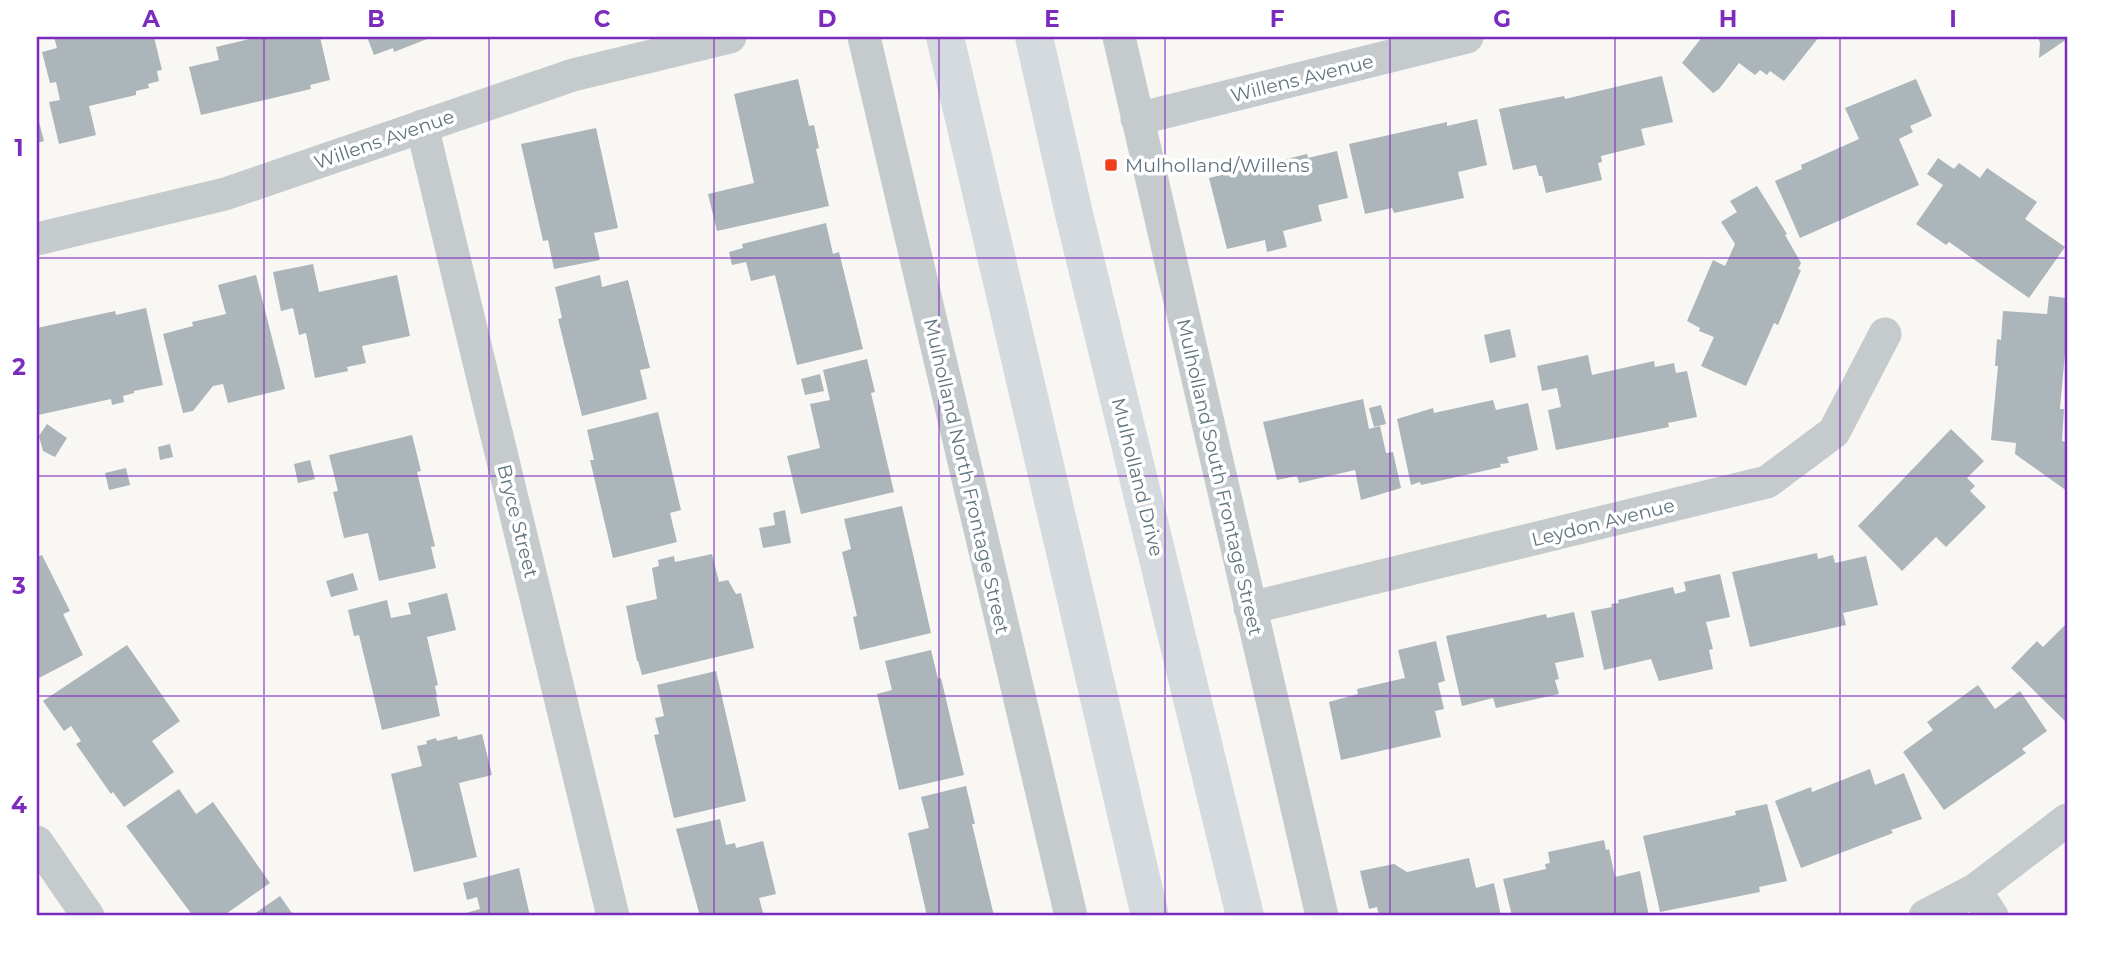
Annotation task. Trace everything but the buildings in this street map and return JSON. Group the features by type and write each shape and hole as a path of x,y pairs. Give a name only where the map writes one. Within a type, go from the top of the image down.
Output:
{"main road":[{"path":"945,37 1150,916"},
{"name":"Mulholland Drive","path":"1034,37 1077,227 1245,916"}],"street":[{"name":"Willens Avenue","path":"37,239 225,194 573,75 730,37"},
{"name":"Mulholland North Frontage Street","path":"864,37 1070,916"},
{"name":"Mulholland South Frontage Street","path":"1119,37 1322,916"},
{"name":"Willens Avenue","path":"1138,118 1466,37"},
{"name":"Bryce Street","path":"422,126 613,916"},
{"name":"Leydon Avenue","path":"1250,608 1767,482 1834,432 1885,334"},
{"path":"1925,916 1983,903 2067,820"},
{"path":"37,842 88,916"}],"place":[{"name":"Mulholland/Willens","path":"1111,165"}]}
